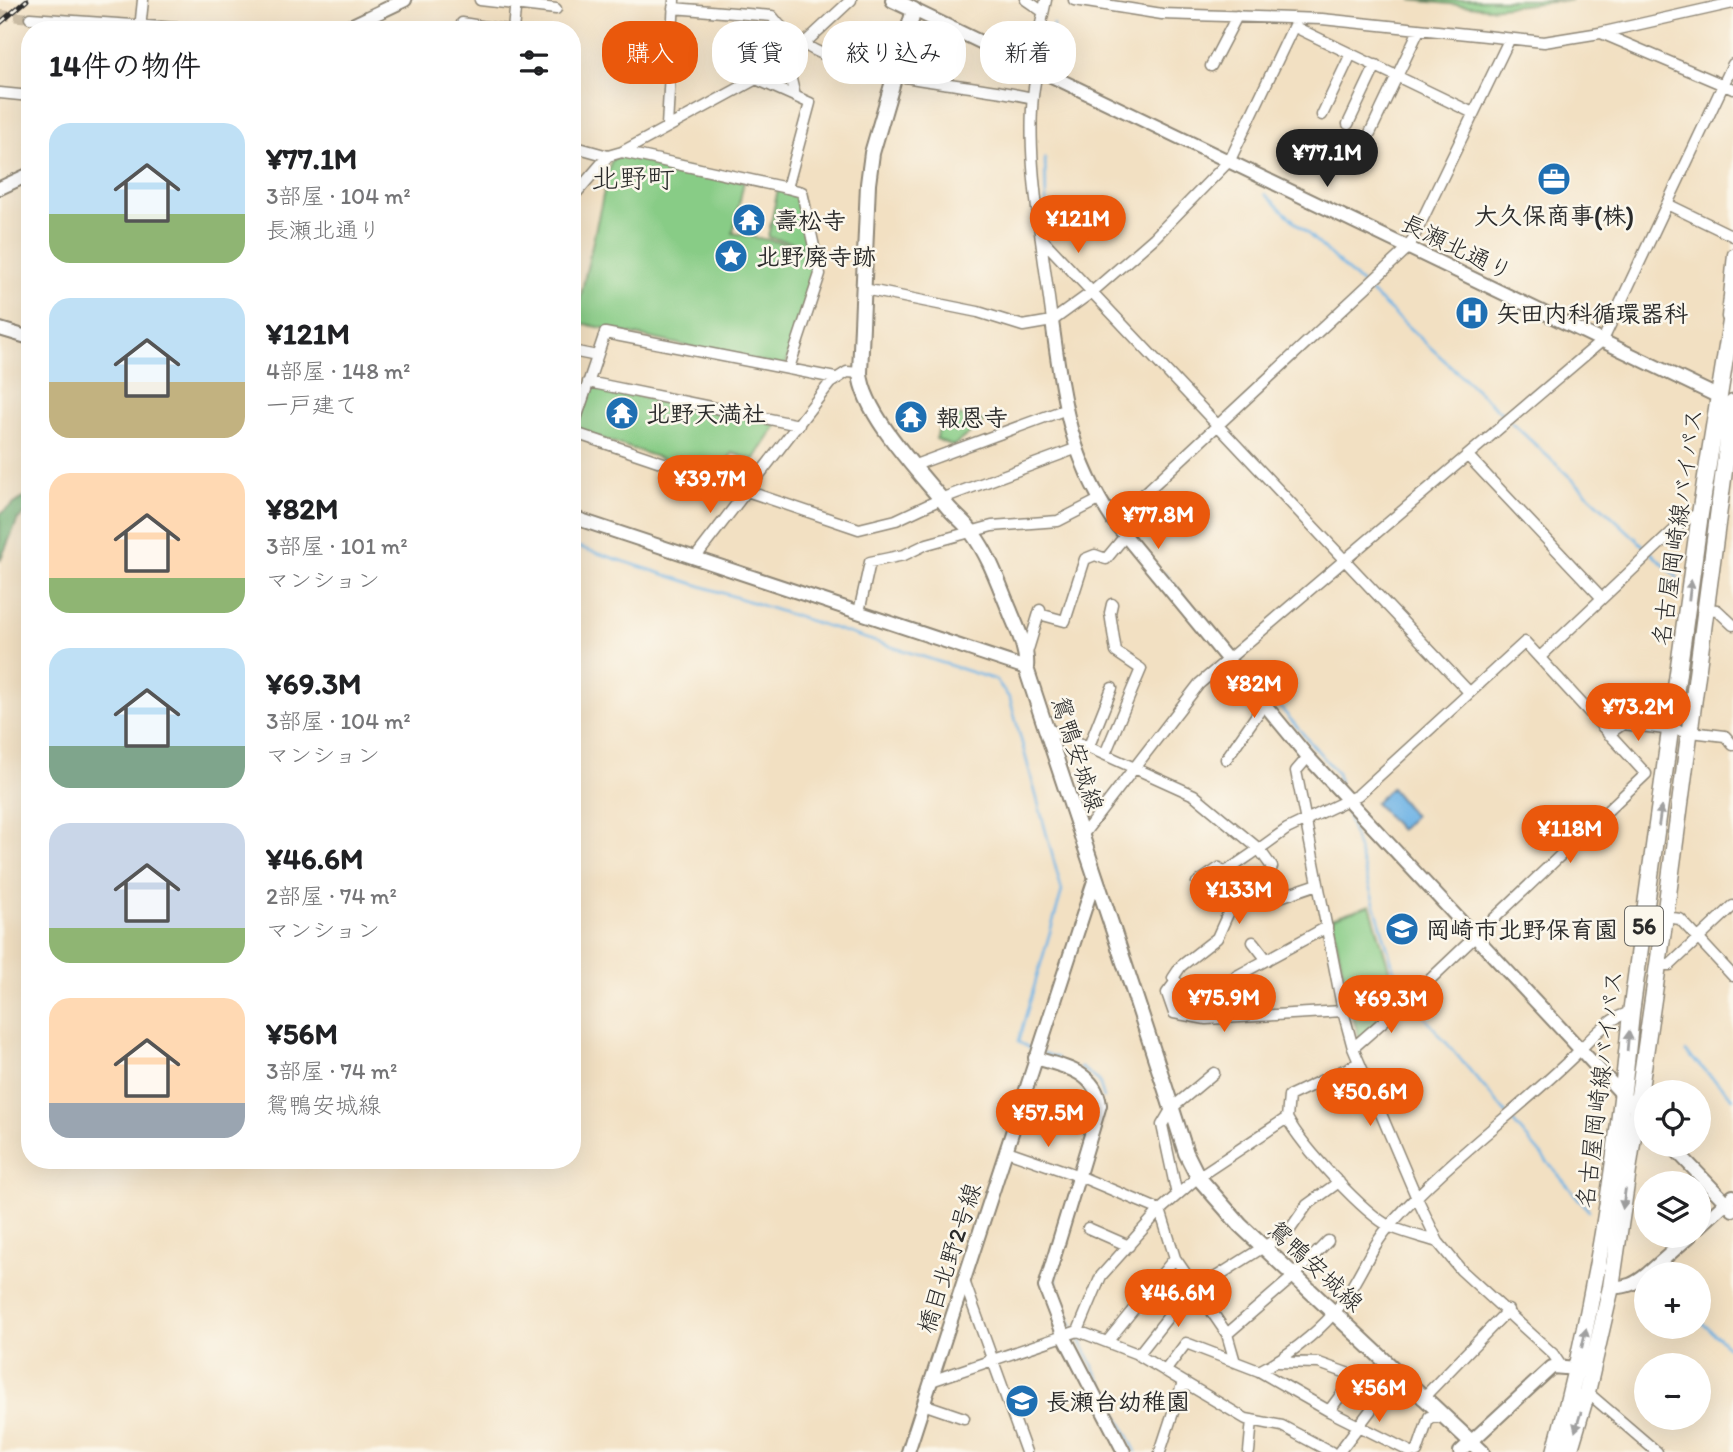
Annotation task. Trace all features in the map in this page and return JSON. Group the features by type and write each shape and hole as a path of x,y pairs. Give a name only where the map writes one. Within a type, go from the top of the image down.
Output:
{"main road":[{"path":"893,0 914,10"},
{"name":"鴛鴨安城線","path":"911,21 914,10"},
{"name":"鴛鴨安城線","path":"893,84 872,153 860,373 863,394 875,417 972,532 988,559 1026,662 1186,1153 1198,1177 1262,1247 1442,1417 1465,1447 1482,1452"},
{"name":"名古屋岡崎線バイパス","path":"1555,1452 1569,1367 1599,1273 1625,1095 1631,1013 1700,514 1733,309"},
{"path":"1717,396 1733,403"},
{"name":"名古屋岡崎線バイパス","path":"1646,1080 1689,732 1728,474 1733,403"},
{"name":"名古屋岡崎線バイパス","path":"1569,1452 1587,1392 1611,1287 1634,1157"}],"street":[{"path":"141,21 143,0"},
{"path":"361,21 405,0"},
{"path":"480,0 515,2 556,9"},
{"path":"808,40 851,0"},
{"path":"1026,0 1042,11"},
{"path":"1041,21 1046,0"},
{"path":"1074,0 1162,14 1237,16 1544,42 1600,33 1733,3"},
{"path":"514,21 515,2"},
{"path":"667,126 673,4 772,16 776,21"},
{"name":"長瀬北通り","path":"914,10 980,41"},
{"path":"1211,66 1237,16"},
{"path":"30,18 67,21"},
{"path":"1296,23 1352,54 1474,113"},
{"path":"864,289 978,312 1023,326 1052,321 1092,292 1154,238 1230,160 1296,23"},
{"path":"1370,133 1419,30"},
{"path":"1600,33 1728,87"},
{"path":"1114,523 1409,247 1509,40"},
{"path":"1322,115 1352,54"},
{"path":"1081,837 1199,684 1603,340 1667,204 1728,87 1733,64"},
{"path":"1348,124 1376,65"},
{"path":"581,148 608,156 622,152 747,84"},
{"path":"767,84 810,103 787,188"},
{"path":"792,84 795,96"},
{"path":"948,84 1000,90 1032,98"},
{"path":"1033,84 1041,238 1064,410 1074,449 1099,500 1114,523 1308,757 1634,1105"},
{"name":"長瀬北通り","path":"1071,84 1717,396"},
{"path":"0,93 21,95"},
{"path":"622,152 802,192 820,274 789,368"},
{"path":"581,188 608,156"},
{"path":"0,188 21,178"},
{"path":"1667,204 1733,236"},
{"path":"1041,238 1469,692"},
{"path":"1728,331 1727,309 1733,254"},
{"path":"0,329 21,335"},
{"path":"581,402 605,333 835,378"},
{"path":"581,353 597,356"},
{"path":"695,558 835,378 847,372 860,373"},
{"path":"588,382 799,425"},
{"path":"915,465 1064,410"},
{"path":"581,434 859,529 897,520 943,498 1074,449"},
{"path":"1468,456 1602,598"},
{"path":"859,612 870,562 904,555 927,544 992,526 1058,521 1099,500"},
{"path":"1539,657 1686,519 1700,514"},
{"path":"581,520 859,612 1026,662 1040,611 1065,621 1085,559 1095,555 1106,559 1125,536"},
{"path":"1105,754 1141,669 1116,652 1110,613 1112,604"},
{"path":"1706,609 1717,610 1733,625"},
{"path":"1196,883 1219,868 1224,873 1287,829 1348,801 1525,642 1646,774 1418,991 1353,1048"},
{"path":"1089,746 1112,688"},
{"path":"1226,759 1263,706"},
{"path":"1608,734 1623,724 1725,737 1733,745"},
{"path":"1046,729 1194,795 1259,849 1272,867 1258,888 1231,907 1217,938 1181,966 1173,978 1185,991 1213,989 1327,928"},
{"path":"1308,757 1296,771 1343,1011 1359,1063 1438,1242 1461,1270 1569,1367"},
{"name":"橋目北野2号線","path":"908,1452 1095,878"},
{"path":"1258,888 1271,900 1318,884"},
{"path":"1658,965 1670,965 1733,906"},
{"path":"1665,917 1680,919 1733,976"},
{"path":"1253,942 1267,960"},
{"path":"1176,981 1167,993 1174,1013 1206,1020 1343,1011"},
{"path":"1259,1371 1277,1362 1334,1313 1389,1226 1416,1196 1532,1097 1621,1014 1631,1013"},
{"path":"1035,1058 1087,1077 1098,1089 1100,1105 1045,1287 1063,1334 1084,1370 1124,1452"},
{"path":"1359,1063 1289,1096 1287,1118 1306,1147 1339,1182 1389,1226 1438,1242"},
{"path":"1177,1195 1162,1125 1172,1108 1214,1073"},
{"path":"1078,1331 1101,1276 1160,1210 1198,1177 1287,1118"},
{"path":"1007,1151 1079,1176 1160,1210 1175,1258 1227,1334 1236,1362"},
{"path":"1683,1157 1731,1203 1711,1218"},
{"path":"1138,1355 1195,1287 1290,1231 1307,1205 1339,1182"},
{"path":"1088,1228 1129,1246"},
{"path":"1227,1334 1294,1276 1328,1241"},
{"path":"1661,1262 1676,1248"},
{"path":"1107,1342 1175,1258"},
{"path":"964,1282 1026,1452"},
{"path":"1611,1287 1623,1288 1634,1282"},
{"path":"1422,1399 1508,1310"},
{"path":"930,1381 1078,1331 1138,1355 1252,1420 1282,1426 1339,1451 1373,1407 1403,1381"},
{"path":"1165,1371 1186,1343 1259,1371 1329,1411 1412,1452"},
{"path":"1277,1362 1319,1363 1354,1376 1403,1381"},
{"path":"1465,1447 1552,1367 1569,1367"},
{"path":"1329,1411 1354,1376"},
{"path":"1160,1452 1183,1382"},
{"path":"1587,1392 1657,1452"},
{"path":"923,1404 964,1418"},
{"path":"1417,1452 1429,1417 1442,1417"},
{"path":"1249,1452 1252,1420"}],"green space":[{"path":"1411,0 1572,0 1488,8"},
{"path":"624,156 744,181 733,233 809,248 816,274 785,367 581,323 581,295 610,164 614,157"},
{"path":"778,189 799,193 809,246 768,237"},
{"path":"589,385 777,425 754,460 732,453 720,478 581,432 581,413"},
{"path":"944,412 985,421 953,446 936,439"},
{"path":"21,499 21,517 0,561 0,514"},
{"path":"1370,905 1394,985 1405,1000 1361,1042 1351,1011 1332,918"}],"water":[{"path":"1391,788 1414,816 1400,830 1375,803"}],"waterway":[{"path":"1045,158 1047,242"},
{"path":"1265,194 1363,285"},
{"path":"1367,289 1507,418"},
{"path":"1511,422 1678,578"},
{"path":"581,548 996,680 1010,699 1062,891 1018,1042 1034,1050"},
{"path":"1164,573 1337,773 1339,782"},
{"path":"1345,806 1399,986 1407,995"},
{"path":"1411,1001 1506,1113"},
{"path":"1686,1052 1733,1098"},
{"path":"1044,1053 1057,1058"},
{"path":"1080,1067 1099,1081 1104,1098"},
{"path":"1510,1118 1589,1211"},
{"path":"1056,1270 1056,1296 1074,1328"},
{"path":"1711,1331 1733,1351"},
{"path":"1077,1334 1136,1452"}],"tunnel":[{"path":"0,15 30,18"}],"railway":[{"path":"0,23 27,0"}],"place":[{"name":"大久保商事(株)","path":"1554,179"},
{"name":"壽松寺","path":"749,220"},
{"name":"北野廃寺跡","path":"731,256"},
{"name":"矢田内科循環器科","path":"1472,313"},
{"name":"北野天満社","path":"622,413"},
{"name":"報恩寺","path":"911,417"},
{"name":"岡崎市北野保育園","path":"1402,929"},
{"name":"長瀬台幼稚園","path":"1022,1401"}],"district":[{"name":"北野町","path":"633,178"}]}
